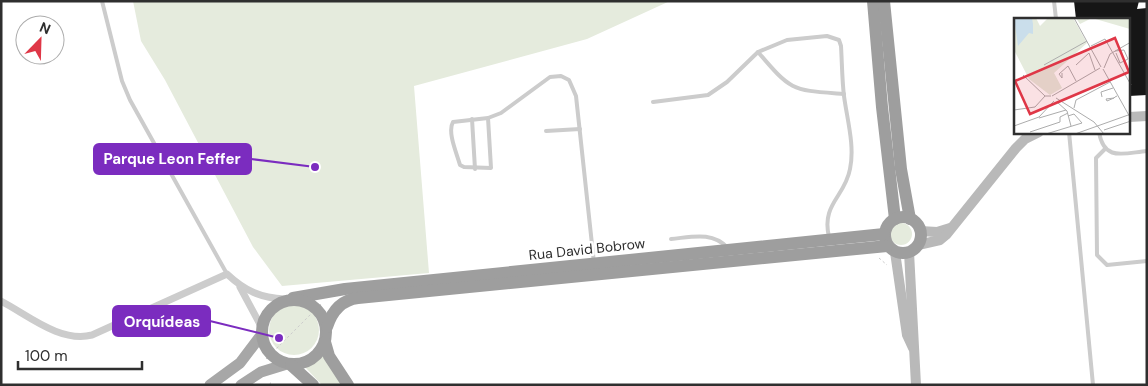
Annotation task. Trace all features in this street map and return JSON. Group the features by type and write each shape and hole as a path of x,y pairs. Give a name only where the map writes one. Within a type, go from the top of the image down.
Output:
{"highway":[{"path":"873,1 882,107 895,218"},
{"path":"884,1 903,184 910,219"},
{"path":"895,218 910,219 917,224 920,231 914,249 889,244 887,225 895,218"},
{"name":"Rua David Bobrow","path":"289,299 345,289 829,239 889,244"},
{"name":"Rua David Bobrow","path":"325,342 327,327 339,306 347,300 358,298 889,244"},
{"path":"313,385 289,364 270,354 264,345 262,331 269,312 289,299 304,301 316,309 327,327"},
{"path":"289,364 305,363 312,359 321,350 325,342"},
{"path":"325,342 329,356 348,385"}],"main road":[{"path":"1130,117 1147,116"},
{"path":"916,385 913,349 915,333 914,249 940,240 1016,148 1025,139 1035,134"},
{"path":"920,231 935,233 951,228"},
{"path":"889,244 907,335 913,349"},
{"path":"210,385 240,363 262,331"},
{"path":"241,385 267,370 289,364"}],"street":[{"path":"1,301 61,333 79,338 92,335 227,274 240,287 262,331"},
{"path":"240,287 267,298 289,299"}],"lane":[{"path":"102,1 122,80 130,100 227,274"},
{"path":"1054,1 1056,18"},
{"path":"653,102 708,95 727,82 758,52 787,40 834,37 842,46 844,94 852,155 850,171 828,211 826,225 829,239"},
{"path":"758,52 785,83 795,88 844,94"},
{"path":"488,118 492,165 488,170 460,165 451,128 453,122 488,118 500,113 550,77 561,76 569,80 573,86 580,129 594,263"},
{"path":"472,119 475,169"},
{"path":"546,131 580,129"},
{"path":"1069,134 1093,385"},
{"path":"1099,134 1101,145 1114,154 1147,151"},
{"path":"1105,149 1096,158 1097,255 1107,265 1147,260"},
{"path":"671,239 714,237 730,249"}],"path":[{"path":"270,385 271,380 265,362 270,354 316,309"}],"shaded area":[{"path":"133,1 670,1 587,39 414,86 429,273 282,286 253,247 165,80 141,41"},
{"path":"901,223 911,230 912,234 905,244 901,245 891,238 890,234 897,224"},
{"path":"294,305 303,307 314,316 319,330 317,339 308,350 294,355 285,353 274,344 269,330 271,321 280,310"},
{"path":"322,353 344,385 322,385 303,365 313,361"}],"building":[{"path":"1074,1 1139,1 1137,9 1147,8 1147,95 1130,96 1130,18 1076,18"}],"place":[{"name":"Parque Leon Feffer","path":"315,167"},
{"name":"Orquídeas","path":"279,338"}]}
